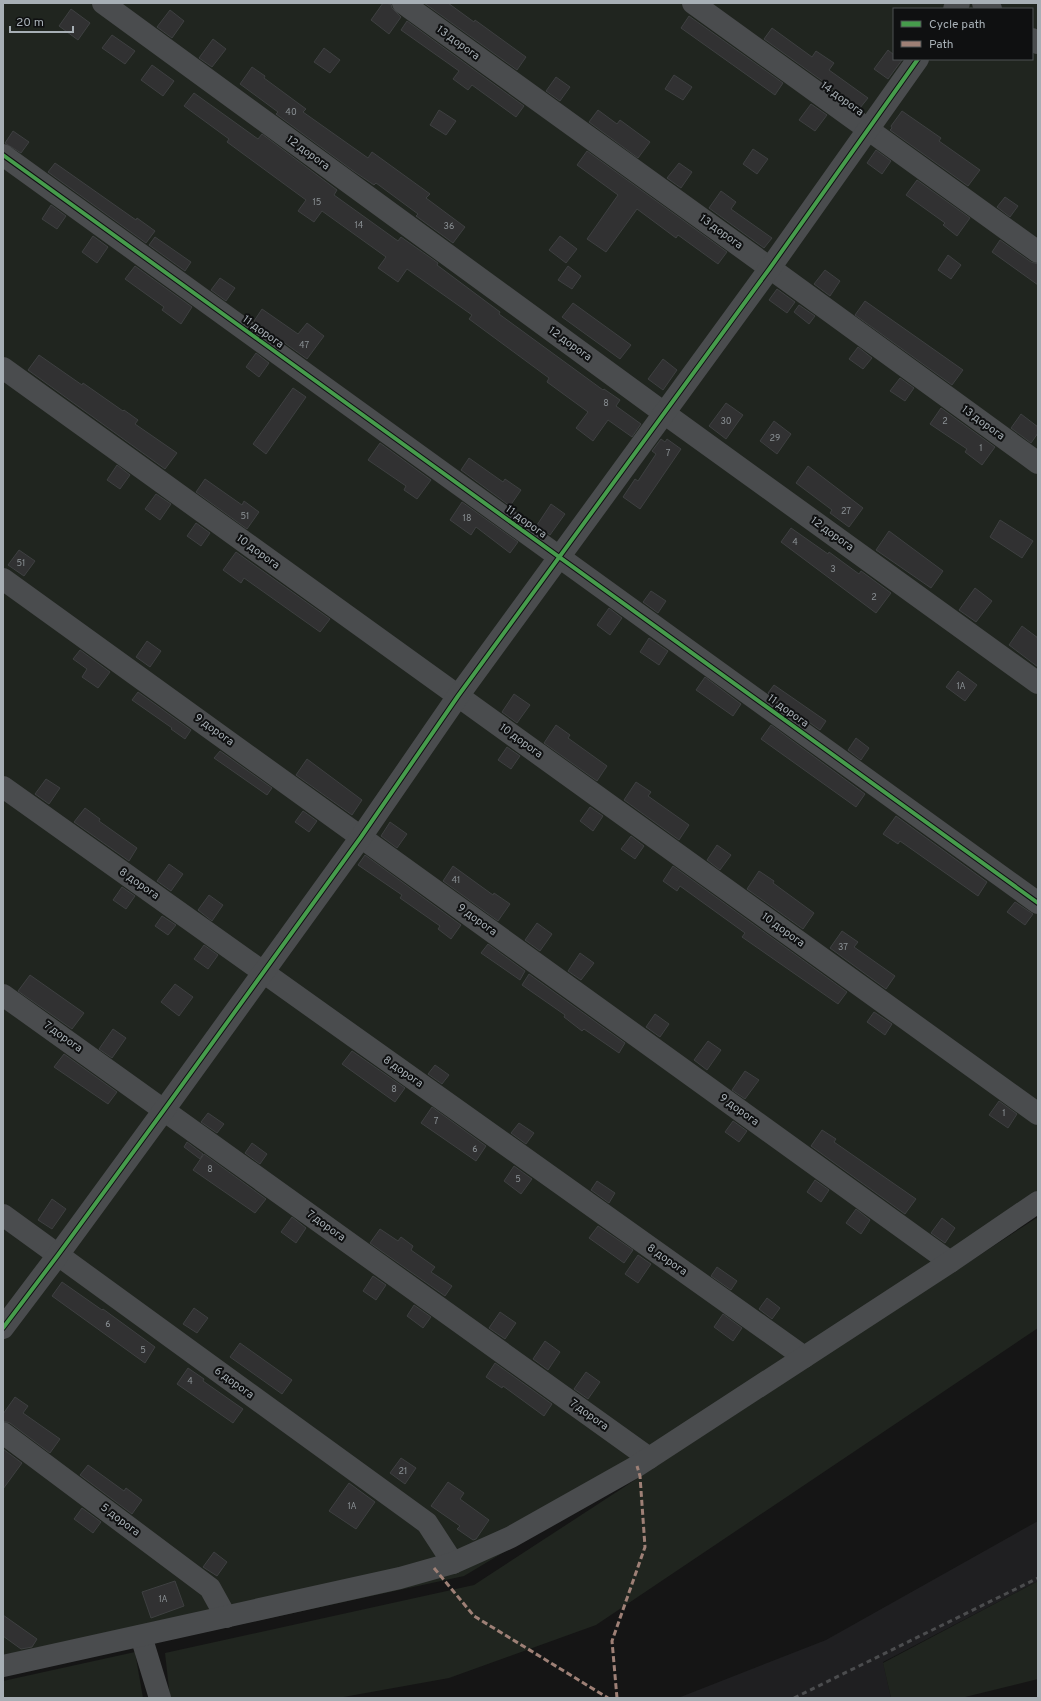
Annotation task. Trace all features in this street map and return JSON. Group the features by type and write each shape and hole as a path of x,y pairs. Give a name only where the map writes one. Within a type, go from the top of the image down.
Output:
{"street":[{"name":"12 дорога","path":"103,3 664,413 1038,683"},
{"name":"13 дорога","path":"403,3 1038,464"},
{"name":"14 дорога","path":"693,3 1038,252"},
{"path":"3,1328 58,1256 361,837 458,696 770,268 917,60"},
{"name":"11 дорога","path":"3,156 1038,903"},
{"name":"10 дорога","path":"3,368 1038,1114"},
{"name":"9 дорога","path":"3,578 950,1262"},
{"name":"8 дорога","path":"3,787 804,1357"},
{"name":"7 дорога","path":"3,995 649,1458"},
{"path":"3,1648 12,1664 226,1618 400,1578 454,1563 510,1537 649,1458 950,1262 1038,1202"},
{"name":"6 дорога","path":"3,1215 427,1524 454,1563"},
{"name":"5 дорога","path":"3,1433 210,1588 226,1618"},
{"path":"141,1636 160,1698"}],"shaded area":[{"path":"3,3 1038,3 1038,1209 637,1473 464,1576 3,1676"},
{"path":"1038,1217 1038,1328 596,1625 449,1678 338,1698 170,1698 165,1653 474,1585"},
{"path":"1038,1521 1038,1581 883,1662 891,1698 678,1698 826,1640"},
{"path":"1038,1581 1038,1679 961,1698 891,1698 883,1663"},
{"path":"135,1652 143,1698 3,1698 3,1681"}],"building":[{"path":"383,3 391,4 392,8 401,17 389,34 371,20"},
{"path":"424,3 448,3 474,22 475,20 526,57 517,70"},
{"path":"71,9 90,23 78,40 59,26"},
{"path":"170,10 184,21 172,38 157,27"},
{"path":"689,16 783,83 775,95 681,28"},
{"path":"407,21 524,106 516,117 472,85 468,90 453,79 459,71 401,30"},
{"path":"772,28 812,57 816,51 834,63 829,70 868,98 860,108 764,39"},
{"path":"112,35 135,51 125,64 102,48"},
{"path":"213,39 226,49 212,67 199,58"},
{"path":"324,48 340,60 330,73 314,62"},
{"path":"888,50 893,54 893,60 902,60 888,79 874,69"},
{"path":"152,65 174,81 163,96 141,80"},
{"path":"252,67 265,76 264,78 306,109 303,112 368,158 372,152 430,194 426,198 465,227 453,243 416,216 418,214 376,183 374,185 352,170 276,114 278,112 240,84"},
{"path":"674,75 692,87 683,100 665,89"},
{"path":"556,77 570,87 560,101 546,91"},
{"path":"194,93 258,139 262,134 337,190 334,195 398,241 401,237 438,263 437,265 500,312 499,314 603,390 604,389 620,400 616,406 641,424 632,437 608,420 593,441 576,428 588,412 547,382 549,378 469,319 472,315 407,269 398,282 378,268 386,257 322,211 314,222 298,211 306,200 227,142 229,139 184,106"},
{"path":"811,104 827,115 815,131 799,120"},
{"path":"439,110 456,121 446,135 430,125"},
{"path":"598,110 617,124 620,120 650,142 638,158 589,122"},
{"path":"902,111 941,138 939,141 980,170 968,186 890,130 892,128 891,126"},
{"path":"13,131 29,142 21,153 5,143"},
{"path":"753,149 768,159 757,174 743,164"},
{"path":"876,150 891,161 882,174 867,163"},
{"path":"587,151 727,252 718,264 678,235 676,238 637,209 606,252 587,239 618,195 577,165"},
{"path":"55,163 136,220 137,218 155,231 146,243 48,172"},
{"path":"679,163 692,172 681,188 667,178"},
{"path":"917,180 970,218 957,236 943,225 945,223 906,195"},
{"path":"721,191 736,202 731,209 772,238 764,248 709,208"},
{"path":"1005,197 1018,206 1010,217 997,207"},
{"path":"51,205 66,216 57,229 42,219"},
{"path":"93,236 108,247 97,263 82,252"},
{"path":"560,236 577,249 566,263 549,250"},
{"path":"155,237 191,262 185,271 149,245"},
{"path":"1000,240 1031,262 1038,264 1038,285 992,252"},
{"path":"948,255 961,265 951,279 938,270"},
{"path":"135,266 192,307 181,324 162,310 164,307 125,279"},
{"path":"568,266 581,276 572,289 558,280"},
{"path":"825,270 840,281 830,296 814,284"},
{"path":"220,278 235,288 226,301 211,290"},
{"path":"777,289 795,302 787,313 769,300"},
{"path":"865,301 963,370 952,385 855,315"},
{"path":"573,303 631,345 620,359 562,317"},
{"path":"799,305 815,316 809,324 794,312"},
{"path":"262,309 298,334 307,323 324,336 307,359 254,321"},
{"path":"858,347 872,358 863,369 849,359"},
{"path":"256,353 269,363 259,377 246,367"},
{"path":"39,355 82,385 83,383 123,411 124,410 138,420 135,424 177,453 165,469 28,370"},
{"path":"663,359 677,370 663,390 648,379"},
{"path":"900,378 914,388 905,401 890,391"},
{"path":"293,388 306,397 266,454 253,444"},
{"path":"726,403 743,415 726,439 709,426"},
{"path":"941,408 995,447 982,465 965,452 967,449 930,424"},
{"path":"1021,414 1038,427 1038,433 1031,443 1011,428"},
{"path":"774,421 791,434 777,454 760,441"},
{"path":"661,439 665,442 667,439 681,449 640,509 623,497 635,479 638,481 656,454 652,451"},
{"path":"380,443 431,480 417,499 404,490 406,486 368,460"},
{"path":"469,458 503,482 505,479 521,490 510,506 461,470"},
{"path":"117,465 130,475 120,489 107,480"},
{"path":"808,466 863,508 849,527 830,513 832,510 796,483"},
{"path":"205,479 242,505 244,501 259,512 247,529 196,492"},
{"path":"156,494 171,504 160,520 145,509"},
{"path":"462,502 518,542 510,553 476,527 471,535 450,520"},
{"path":"551,504 565,514 550,535 537,525"},
{"path":"1000,520 1033,541 1022,558 990,537"},
{"path":"196,523 210,533 201,546 187,536"},
{"path":"791,528 828,554 829,552 859,574 861,571 891,593 876,613 781,542"},
{"path":"889,531 943,571 931,588 876,550"},
{"path":"19,550 35,561 24,576 8,565"},
{"path":"236,552 330,619 320,632 244,578 241,583 223,570"},
{"path":"975,588 992,601 976,622 959,610"},
{"path":"651,591 666,601 658,613 643,602"},
{"path":"609,608 622,618 610,635 597,625"},
{"path":"1022,626 1038,638 1038,667 1009,645"},
{"path":"649,638 668,651 659,665 640,652"},
{"path":"147,641 161,651 150,667 136,657"},
{"path":"80,650 110,672 98,688 82,677 87,669 73,659"},
{"path":"958,671 977,685 965,701 946,687"},
{"path":"705,677 741,704 733,716 696,690"},
{"path":"774,685 826,721 820,730 768,693"},
{"path":"138,692 191,730 185,739 132,700"},
{"path":"514,694 530,705 517,723 502,712"},
{"path":"556,725 570,735 568,738 607,766 597,781 544,743"},
{"path":"771,725 865,794 856,807 761,739"},
{"path":"856,738 869,748 861,760 848,750"},
{"path":"507,747 520,756 511,769 498,760"},
{"path":"220,751 272,788 267,795 214,758"},
{"path":"307,759 362,800 352,815 296,775"},
{"path":"46,779 60,788 49,804 35,794"},
{"path":"636,782 651,792 648,796 689,825 679,840 624,800"},
{"path":"590,807 603,816 593,831 580,821"},
{"path":"85,808 100,819 99,821 137,848 129,861 74,822"},
{"path":"303,811 317,821 309,832 295,822"},
{"path":"896,816 987,882 978,896 900,841 898,844 883,834"},
{"path":"390,822 407,834 397,848 381,836"},
{"path":"631,836 644,846 635,859 621,849"},
{"path":"717,845 731,855 720,870 707,860"},
{"path":"365,855 461,925 451,939 438,929 440,926 400,898 402,895 358,865"},
{"path":"169,864 183,874 171,891 157,881"},
{"path":"453,866 493,895 494,893 510,904 498,921 443,881"},
{"path":"673,866 847,992 838,1004 742,937 745,933 680,886 677,891 663,881"},
{"path":"759,871 814,913 803,929 747,889"},
{"path":"122,887 135,896 126,909 113,900"},
{"path":"209,895 223,905 212,921 198,910"},
{"path":"1015,902 1033,914 1025,925 1007,912"},
{"path":"162,916 176,925 168,935 155,926"},
{"path":"537,923 552,934 540,951 525,940"},
{"path":"842,931 858,942 854,947 895,976 886,989 830,948"},
{"path":"488,944 525,971 520,980 481,953"},
{"path":"204,945 218,955 208,969 194,959"},
{"path":"580,953 594,963 581,980 568,971"},
{"path":"529,974 625,1043 619,1053 584,1029 582,1031 564,1017 565,1015 522,985"},
{"path":"30,975 84,1013 72,1029 18,991"},
{"path":"175,984 193,997 179,1016 161,1002"},
{"path":"874,1012 892,1024 885,1035 867,1022"},
{"path":"655,1014 669,1024 660,1037 646,1027"},
{"path":"113,1029 126,1038 112,1058 99,1049"},
{"path":"708,1041 721,1050 707,1070 694,1060"},
{"path":"352,1051 405,1088 395,1102 342,1064"},
{"path":"64,1054 117,1092 108,1104 54,1067"},
{"path":"435,1065 449,1075 442,1084 428,1074"},
{"path":"745,1071 759,1080 745,1099 732,1090"},
{"path":"999,1101 1017,1114 1008,1128 989,1115"},
{"path":"432,1107 486,1146 476,1161 421,1123"},
{"path":"208,1113 224,1124 217,1133 201,1122"},
{"path":"733,1121 747,1131 739,1142 725,1132"},
{"path":"519,1123 534,1133 526,1144 511,1133"},
{"path":"822,1130 836,1139 834,1142 916,1199 905,1214 811,1146"},
{"path":"187,1142 203,1154 200,1159 184,1147"},
{"path":"252,1143 267,1154 260,1164 245,1153"},
{"path":"204,1154 266,1199 255,1213 193,1170"},
{"path":"514,1166 532,1179 521,1194 504,1181"},
{"path":"815,1180 829,1190 821,1202 807,1192"},
{"path":"597,1181 615,1193 609,1203 591,1190"},
{"path":"52,1199 66,1209 52,1229 38,1220"},
{"path":"856,1209 870,1220 861,1234 846,1223"},
{"path":"292,1217 306,1228 296,1243 281,1232"},
{"path":"942,1218 955,1228 945,1243 931,1233"},
{"path":"598,1226 633,1250 624,1263 589,1238"},
{"path":"380,1229 398,1241 401,1237 413,1246 411,1250 435,1267 431,1272 452,1286 445,1296 370,1243"},
{"path":"638,1255 651,1264 638,1283 625,1274"},
{"path":"717,1267 737,1281 731,1290 711,1276"},
{"path":"373,1276 386,1285 376,1300 363,1291"},
{"path":"62,1282 102,1310 103,1309 155,1347 145,1363 52,1296"},
{"path":"767,1298 780,1308 772,1319 759,1309"},
{"path":"414,1305 431,1317 423,1328 407,1316"},
{"path":"194,1308 208,1318 197,1333 183,1324"},
{"path":"500,1312 516,1323 505,1339 489,1328"},
{"path":"723,1314 742,1328 733,1341 714,1327"},
{"path":"545,1341 560,1352 548,1370 533,1359"},
{"path":"240,1343 292,1380 282,1394 230,1357"},
{"path":"495,1363 552,1404 544,1416 503,1386 502,1388 486,1377"},
{"path":"188,1368 204,1379 203,1381 243,1409 233,1423 177,1384"},
{"path":"586,1372 600,1382 588,1399 574,1389"},
{"path":"15,1397 28,1406 23,1413 60,1439 50,1453 10,1423 3,1421 3,1414"},
{"path":"3,1449 22,1463 3,1489"},
{"path":"401,1458 416,1468 405,1484 390,1473"},
{"path":"88,1465 124,1491 126,1488 142,1500 132,1514 80,1475"},
{"path":"448,1482 464,1493 460,1499 489,1520 476,1539 473,1540 457,1529 460,1526 431,1506"},
{"path":"349,1483 375,1502 356,1529 329,1511"},
{"path":"82,1508 101,1522 93,1533 74,1519"},
{"path":"214,1552 227,1562 217,1576 203,1567"},
{"path":"175,1581 184,1606 151,1618 142,1592"},
{"path":"3,1615 37,1639 32,1647 21,1649 3,1636"}],"railway":[{"path":"794,1698 1038,1578"}],"marked path":[{"path":"617,1698 612,1641 645,1547 640,1476 637,1466"},
{"path":"434,1568 474,1616 608,1698"}],"cycle path":[{"path":"3,1328 164,1110 361,837 458,696 770,268 917,60"},
{"path":"3,155 1038,903"}]}
